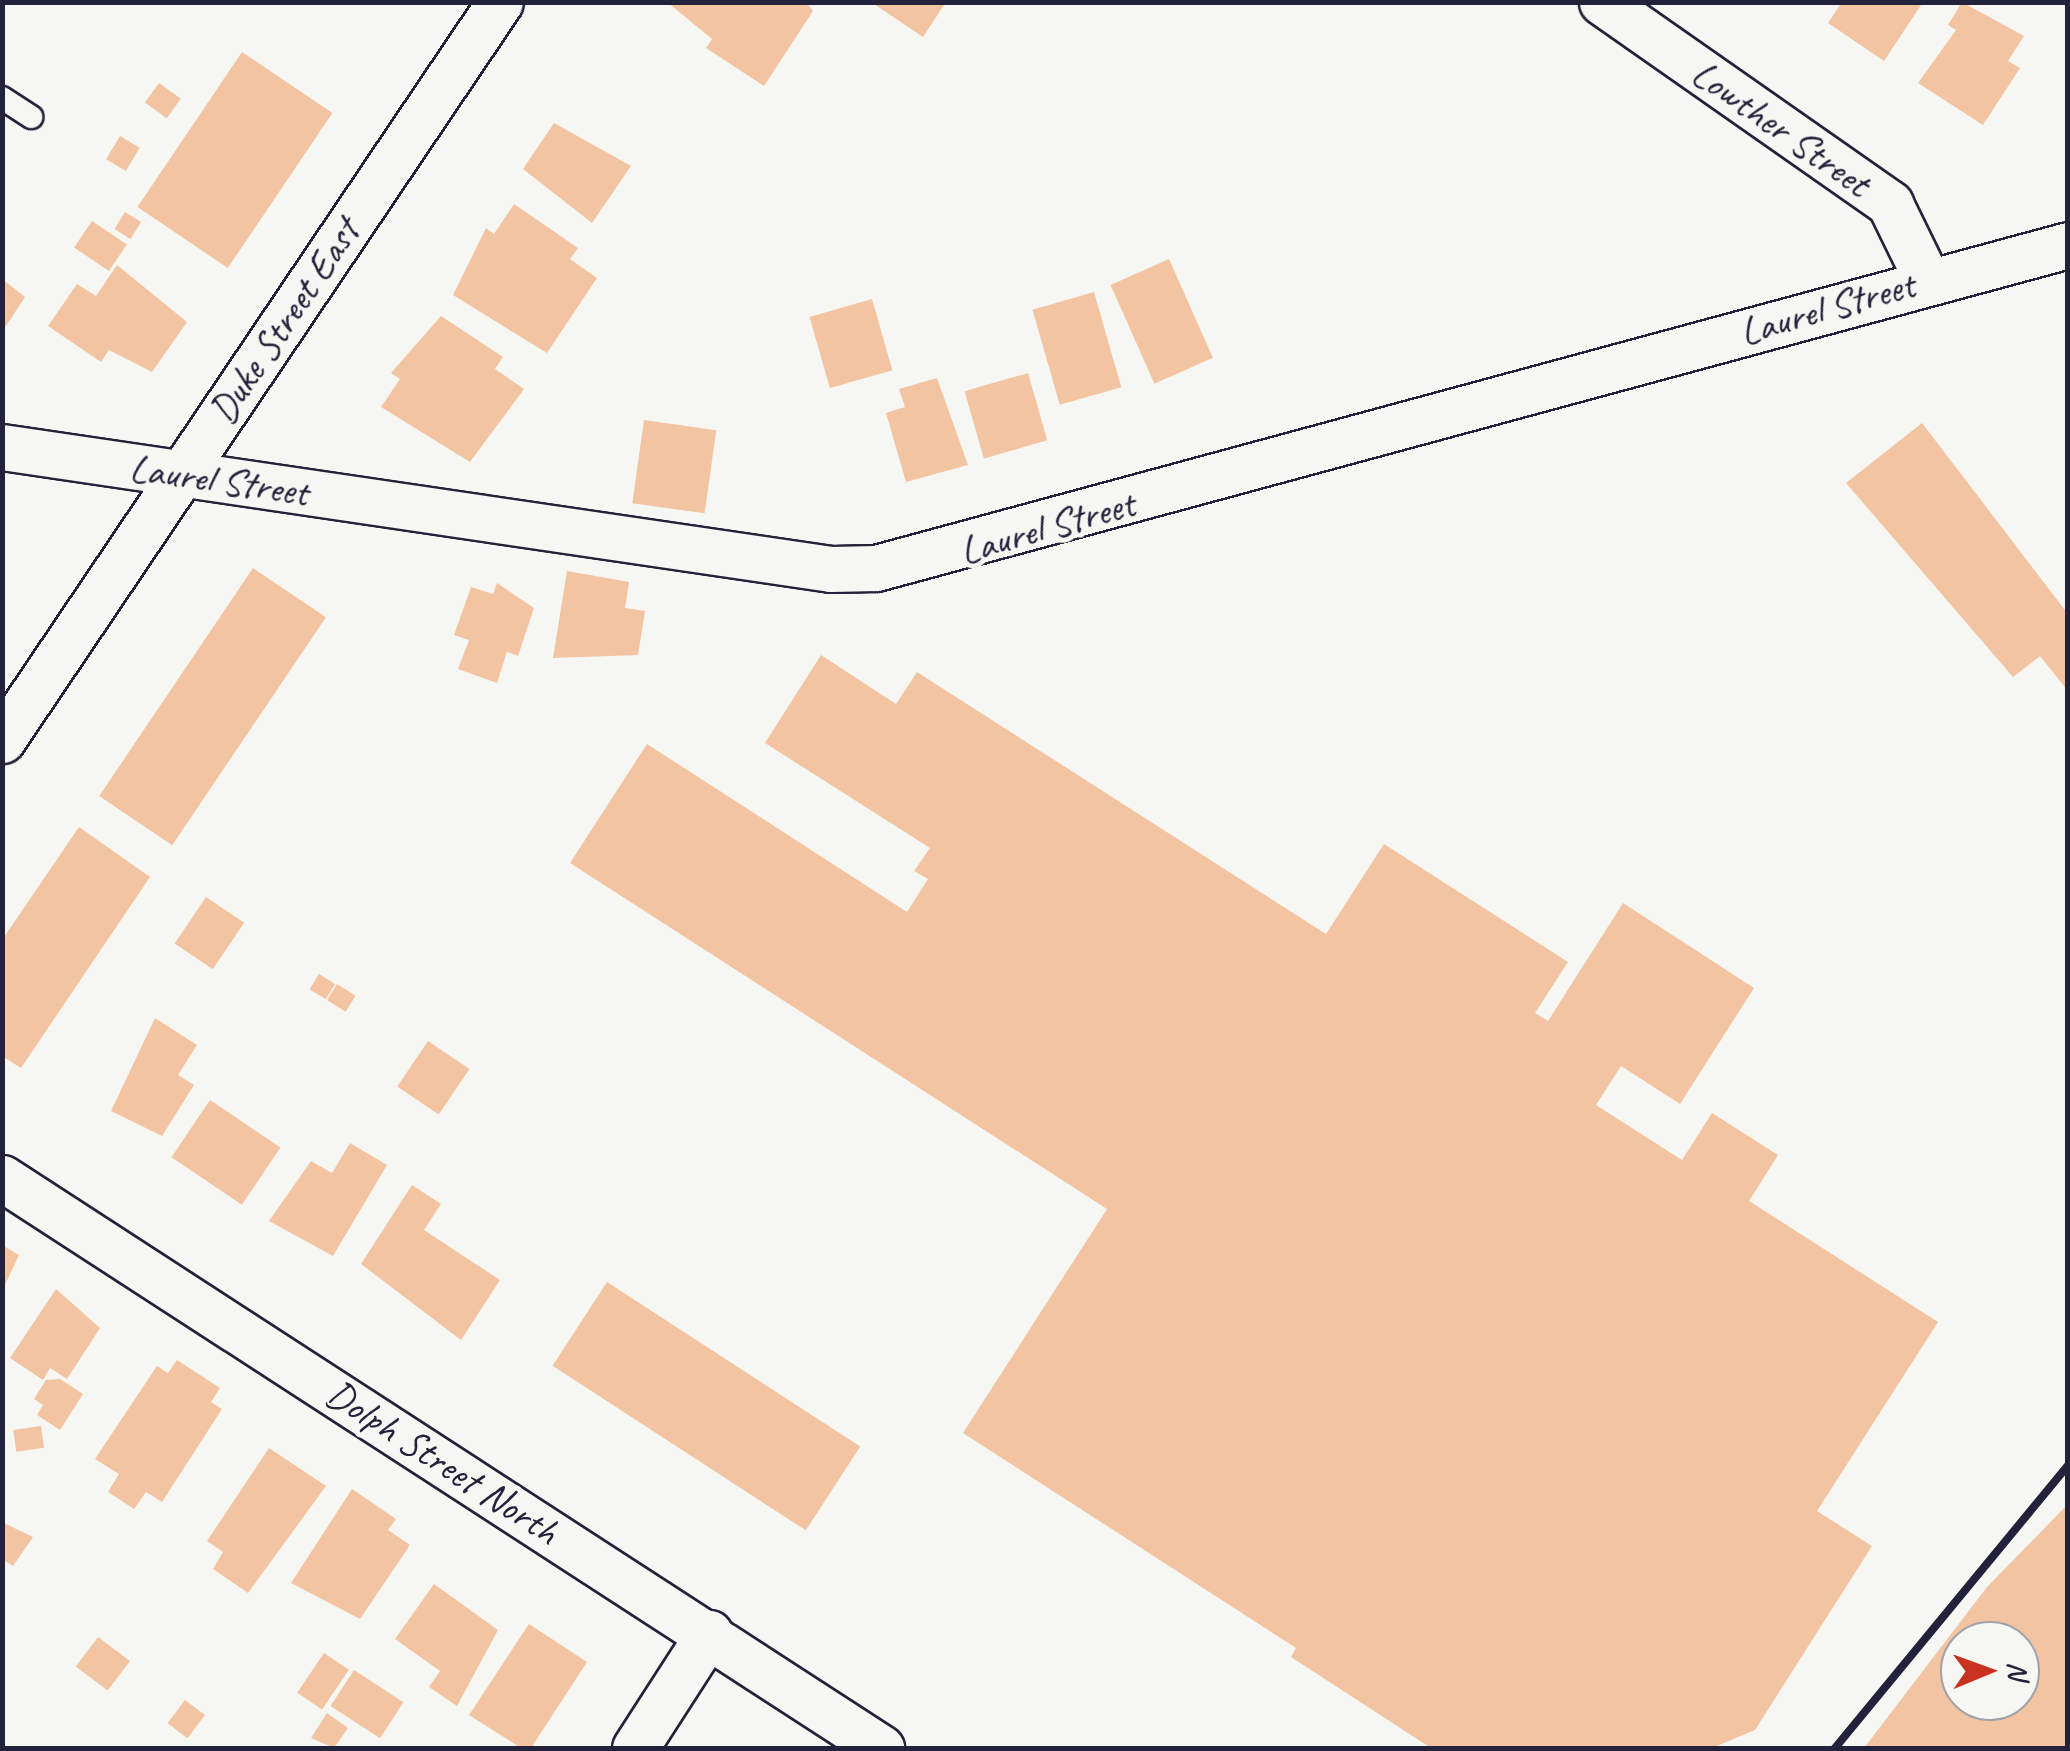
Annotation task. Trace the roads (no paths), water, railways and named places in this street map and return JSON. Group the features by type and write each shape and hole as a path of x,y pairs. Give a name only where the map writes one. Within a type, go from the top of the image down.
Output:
{"street":[{"name":"Duke Street East","path":"2,740 500,2"},
{"name":"Lowther Street","path":"1602,2 1890,204 1927,280"},
{"name":"Laurel Street","path":"2,447 831,569 876,568 1927,280 2068,245"},
{"name":"Dolph Street North","path":"2,1178 882,1748"},
{"path":"635,1748 709,1633"}],"lane":[{"path":"2,98 31,117"}],"railway":[{"path":"1835,1748 2068,1465"}]}
